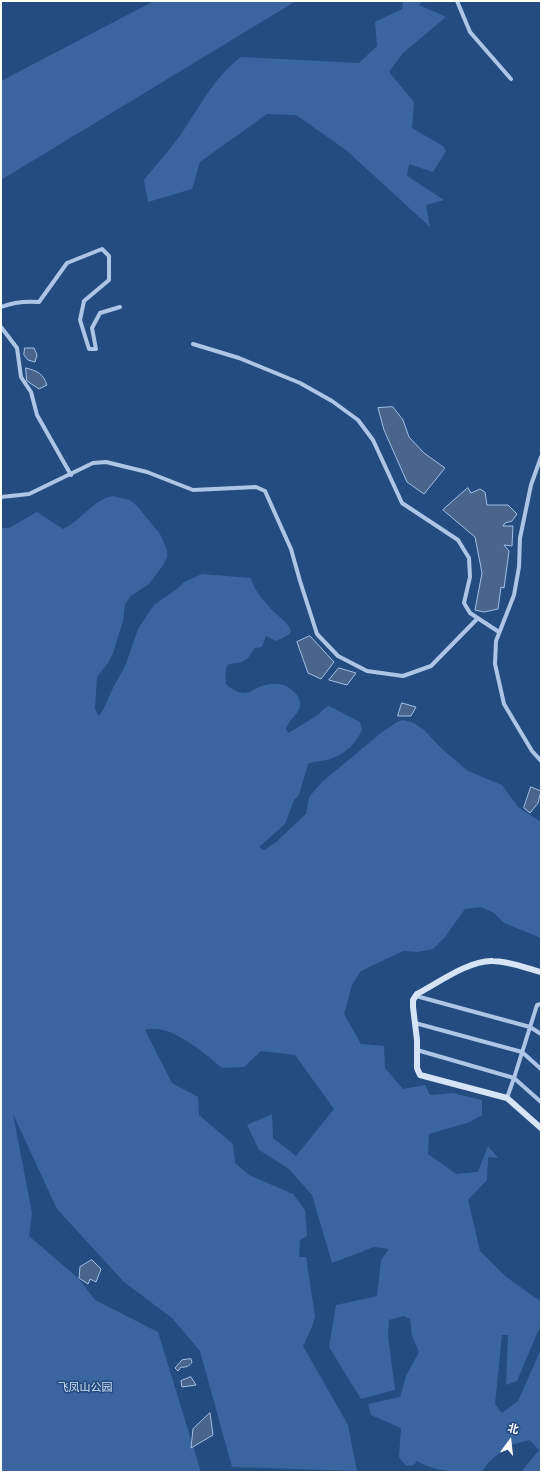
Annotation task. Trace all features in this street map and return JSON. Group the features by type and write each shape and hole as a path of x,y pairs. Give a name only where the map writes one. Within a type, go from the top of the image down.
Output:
{"street":[{"path":"457,1 470,32 511,79"},
{"path":"1,307 23,302 39,302 67,263 102,249 109,256 109,280 84,301 80,320 89,349 96,349 92,328 100,313 120,307"},
{"path":"1,327 17,348 21,377 31,392 37,415 71,475"},
{"path":"193,344 239,358 300,383 332,401 358,420 373,440 402,503 458,540 469,558 470,577 464,603 470,613 500,632"},
{"path":"541,457 531,485 520,538 519,568 514,595 496,641 494,664 504,704 532,751 541,761"},
{"path":"1,497 29,494 94,463 106,462 146,472 193,490 256,488 265,491 291,549 317,634 338,656 367,671 403,676 431,666 478,618"},
{"path":"541,972 508,963 484,961 472,965 416,996 413,1000 417,1068 420,1075 507,1098 541,1128"},
{"path":"416,996 530,1027 541,1034"},
{"path":"507,1098 530,1027 538,1005 541,1004"},
{"path":"415,1023 522,1052 541,1069"},
{"path":"417,1050 514,1078 541,1102"}],"green space":[{"path":"154,1 296,1 1,180 1,81"},
{"path":"403,1 423,1 419,5 446,17 403,53 389,72 414,102 412,128 443,146 446,151 433,172 409,164 407,176 444,200 426,205 430,227 346,150 296,115 267,114 200,162 192,189 148,202 144,180 177,140 215,83 231,65 241,57 359,63 377,46 375,22 402,9"},
{"name":"飞凤山公园","path":"112,496 130,500 137,506 160,534 167,550 167,557 164,564 149,584 131,596 125,604 123,621 113,653 108,663 97,677 95,709 99,716 126,664 138,629 154,605 177,589 184,582 202,574 251,578 256,591 262,599 291,630 290,634 276,641 266,636 262,647 255,648 248,658 242,662 228,665 226,668 226,684 230,688 245,693 263,685 272,684 282,684 290,688 298,696 300,700 300,707 287,727 286,730 289,733 329,706 360,722 362,730 354,743 346,750 338,756 330,759 308,764 299,795 294,800 285,824 259,847 264,850 275,843 306,814 309,797 322,782 381,733 397,722 403,720 414,723 424,730 442,749 468,771 502,785 518,807 541,822 541,938 504,923 494,913 481,907 465,909 445,937 433,949 418,952 403,951 361,971 352,985 344,1014 361,1044 384,1046 385,1068 403,1089 425,1085 430,1095 453,1093 482,1100 482,1115 470,1122 429,1134 428,1154 456,1174 478,1172 488,1146 498,1158 488,1157 487,1180 468,1200 480,1251 505,1276 540,1301 541,1324 517,1381 506,1385 508,1335 502,1335 495,1404 502,1413 518,1401 541,1349 541,1472 521,1472 539,1450 530,1440 507,1446 487,1464 482,1472 456,1472 440,1470 417,1461 414,1465 406,1466 399,1457 401,1428 371,1415 368,1404 400,1397 406,1376 419,1352 412,1336 410,1319 404,1316 389,1320 388,1336 395,1390 361,1399 329,1347 336,1305 377,1296 381,1260 389,1249 374,1247 332,1263 312,1195 289,1169 259,1150 247,1125 272,1114 273,1138 296,1156 334,1109 295,1055 261,1051 244,1067 222,1068 186,1040 165,1030 155,1029 145,1030 172,1083 198,1097 199,1115 233,1144 235,1163 249,1175 293,1194 305,1210 307,1236 300,1240 299,1257 306,1257 315,1316 312,1327 303,1346 348,1425 357,1471 232,1467 200,1351 172,1318 124,1282 57,1209 13,1114 32,1213 29,1236 79,1279 95,1300 158,1332 201,1472 1,1472 1,528 9,528 37,512 63,529 76,521 93,506 105,498"}],"shaded area":[{"path":"25,348 34,348 37,355 35,362 28,360 24,355"},
{"path":"26,368 34,370 40,374 44,378 47,385 39,389 27,381"},
{"path":"393,407 403,420 409,437 424,453 445,468 424,494 407,482 384,430 378,408"},
{"path":"468,488 471,493 480,489 485,492 487,505 508,505 517,514 512,521 505,523 503,526 513,526 512,546 504,545 509,551 504,588 501,587 498,609 484,612 475,610 482,573 475,537 443,510"},
{"path":"310,636 334,662 321,679 308,673 297,642"},
{"path":"339,668 356,673 347,685 329,680"},
{"path":"402,703 416,707 411,716 398,716"},
{"path":"531,787 541,791 538,803 530,813 524,808"},
{"path":"92,1260 101,1269 96,1282 90,1279 88,1284 79,1278 80,1267"},
{"path":"191,1359 192,1362 189,1366 181,1367 178,1371 175,1368 182,1360"},
{"path":"191,1377 196,1385 182,1387 181,1381"},
{"path":"210,1413 213,1435 191,1448 193,1429"}]}
